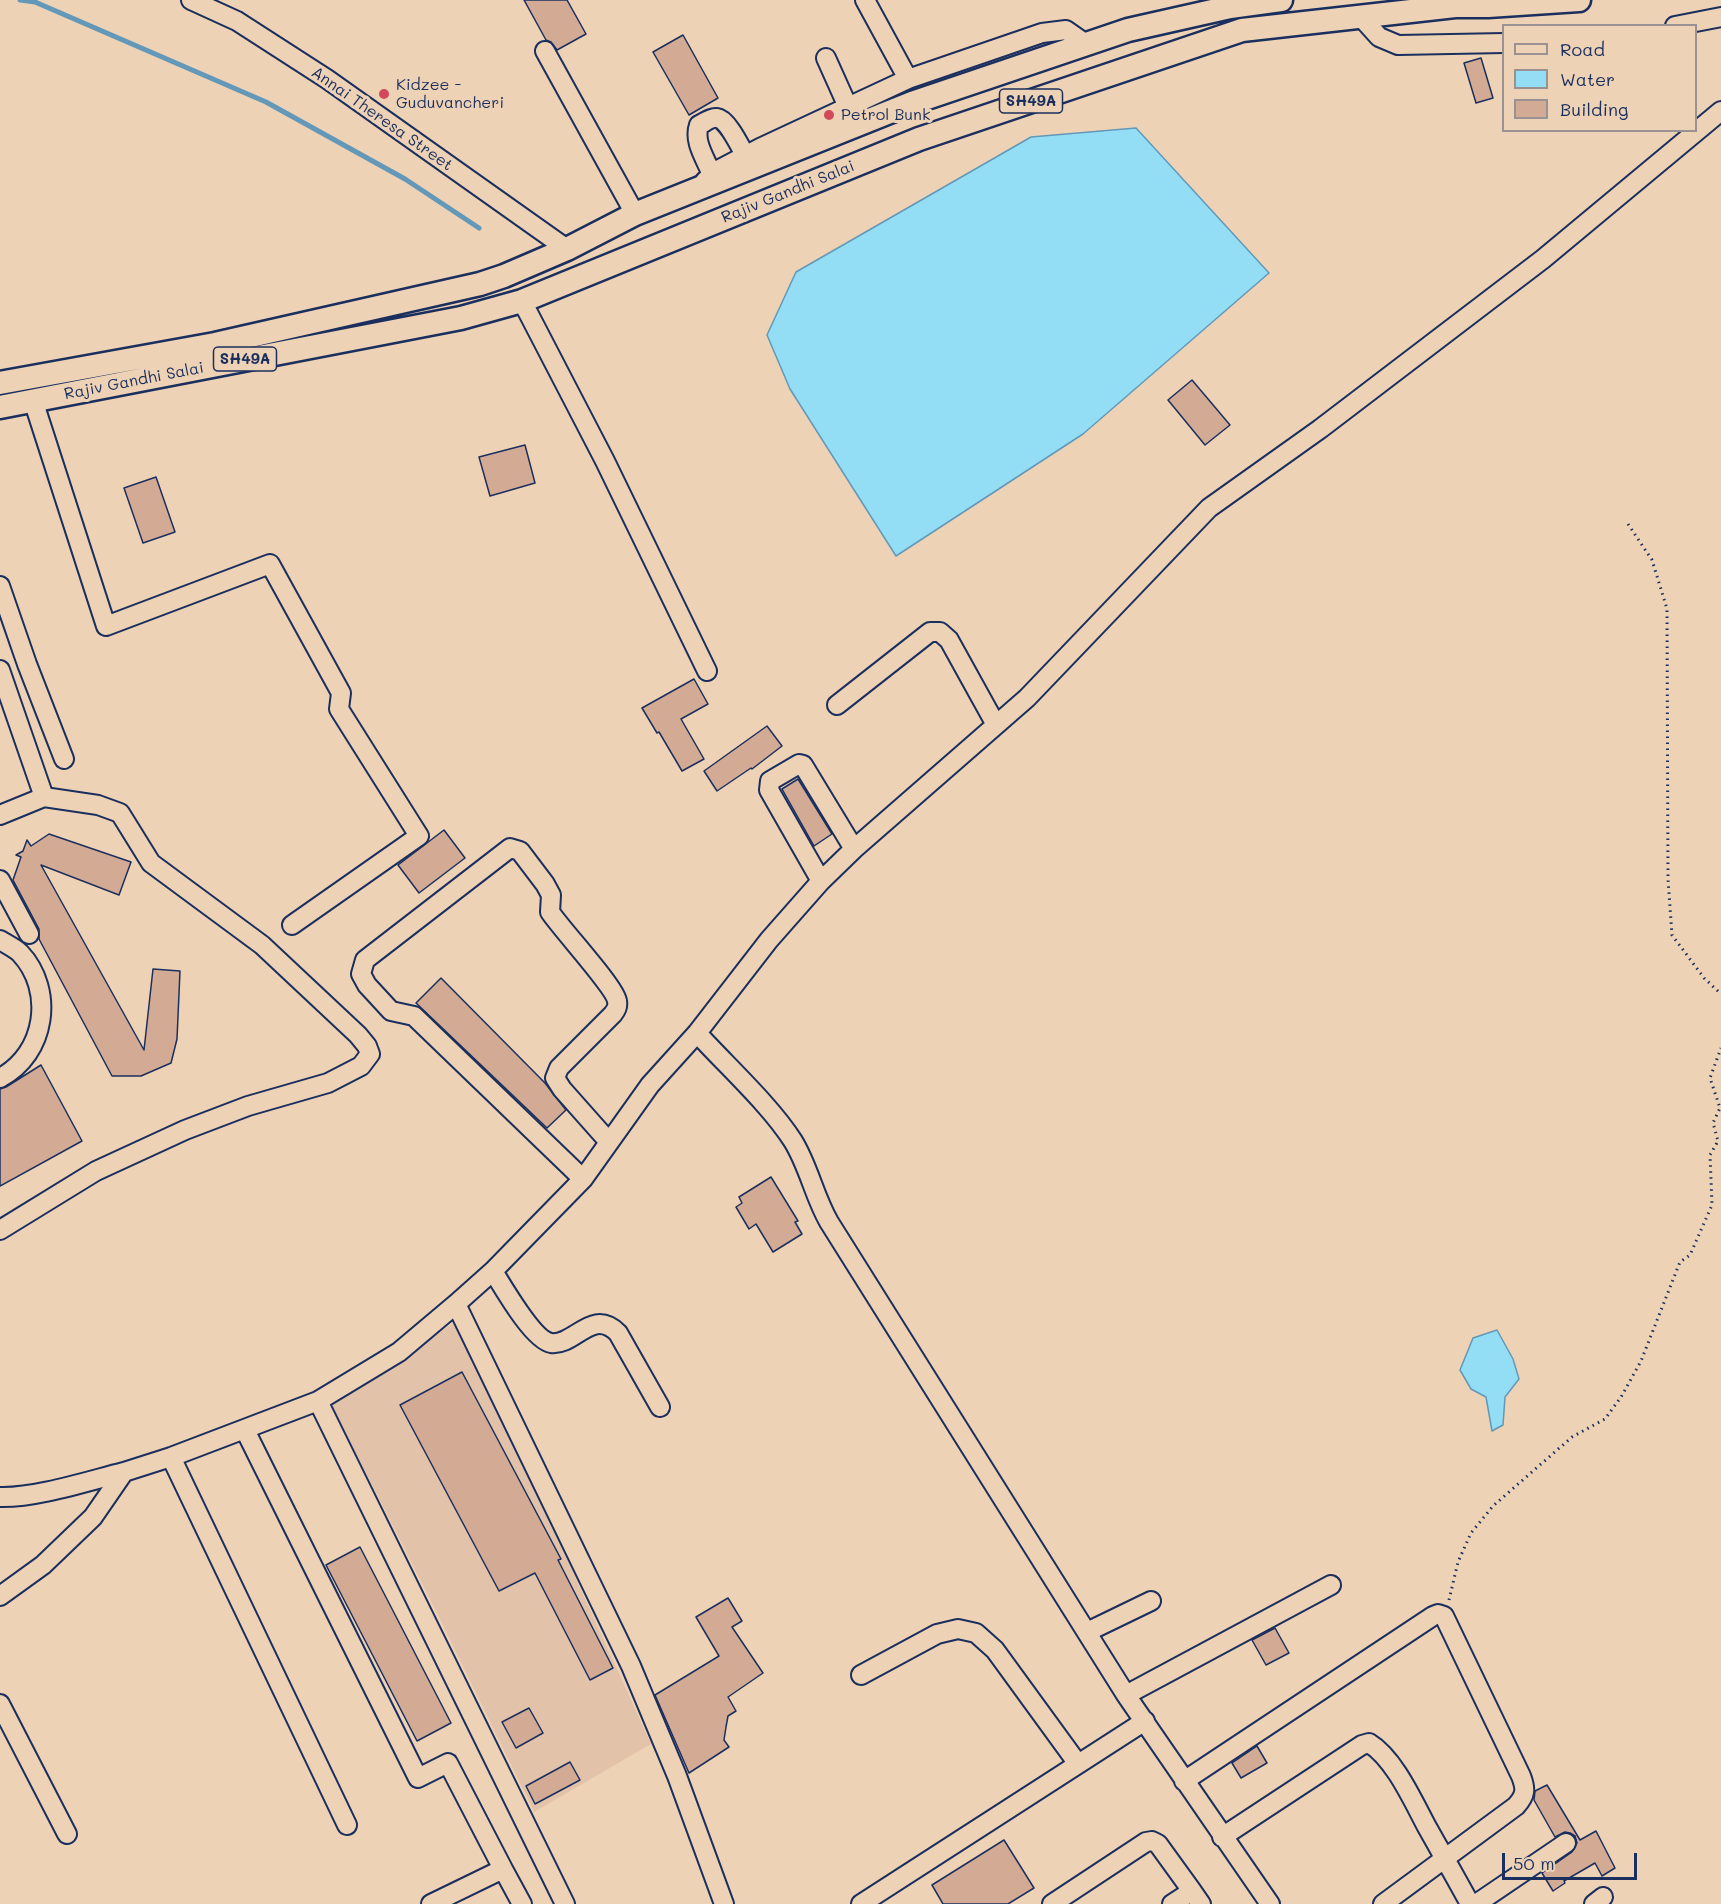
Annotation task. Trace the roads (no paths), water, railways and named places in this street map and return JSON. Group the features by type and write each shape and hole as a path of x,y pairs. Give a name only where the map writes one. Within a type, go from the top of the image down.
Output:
{"main road":[{"name":"Rajiv Gandhi Salai","path":"0,407 480,284 567,249 635,214 912,103 1128,30 1230,7 1281,0"},
{"name":"Rajiv Gandhi Salai","path":"0,383 461,318 507,305 919,139 1242,30 1361,17 1454,3 1488,6 1579,0"}],"street":[{"name":"Annai Theresa Street","path":"191,0 237,21 327,79 567,249"},
{"path":"865,0 909,79"},
{"path":"1361,17 1379,37 1398,45 1502,43"},
{"path":"1685,24 1721,17"},
{"path":"695,190 712,175 745,155 909,79 1042,33 1066,30 1086,44"},
{"path":"545,51 635,214"},
{"path":"826,58 848,107"},
{"path":"1697,131 1721,111"},
{"path":"712,175 698,142 699,125 719,118 726,123 745,155"},
{"path":"0,1497 64,1487 171,1457 318,1401 399,1352 493,1271 583,1179 650,1085 697,1033 769,940 821,881 854,849 1026,698 1209,508 1320,429 1534,266 1696,132"},
{"path":"507,305 604,461 707,671"},
{"path":"33,400 106,626 270,564 341,693 339,710 419,836 292,925"},
{"path":"0,586 64,759"},
{"path":"837,705 930,632 940,632 949,640 996,725"},
{"path":"0,670 44,797"},
{"path":"821,881 769,790 770,781 799,764 803,765 854,849"},
{"path":"0,815 44,797 98,805 120,813 151,863 262,945 358,1035 370,1054 361,1066 328,1083 248,1106 185,1130 96,1171 0,1230"},
{"path":"583,1179 414,1016 391,1011 367,985 361,974 365,960 510,848 520,851 545,884 551,895 550,912 609,986 617,1001 617,1008 613,1014 559,1068 555,1078 609,1142"},
{"path":"0,880 29,934"},
{"path":"0,940 20,953 37,981 42,1014 34,1046 13,1071 0,1078"},
{"path":"697,1033 770,1112 791,1139 803,1158 815,1194 829,1222 1126,1695 1270,1904"},
{"path":"493,1271 534,1332 550,1343 558,1342 596,1324 611,1326 618,1333 660,1407"},
{"path":"456,1304 631,1666 677,1776 724,1904"},
{"path":"318,1401 565,1904"},
{"path":"245,1430 418,1778 448,1763 522,1904"},
{"path":"171,1457 347,1825"},
{"path":"0,1596 43,1565 93,1517 124,1472"},
{"path":"1126,1695 1331,1585"},
{"path":"1087,1632 1151,1600"},
{"path":"1185,1781 1433,1616 1438,1614 1444,1616 1521,1776 1525,1792 1516,1806 1383,1904"},
{"path":"861,1675 937,1634 958,1629 975,1634 995,1650 1078,1764"},
{"path":"0,1704 67,1834"},
{"path":"861,1904 1145,1721"},
{"path":"1222,1837 1362,1745 1369,1743 1377,1748 1387,1760 1404,1786 1470,1904"},
{"path":"1052,1904 1146,1842 1152,1841 1158,1844 1197,1897 1172,1904"},
{"path":"1476,1904 1566,1843"},
{"path":"431,1904 504,1869"}],"water":[{"path":"1136,128 1269,273 1083,434 896,556 790,389 767,335 796,272 1031,137"},
{"path":"1497,1330 1513,1359 1519,1379 1505,1397 1503,1425 1492,1431 1486,1397 1471,1389 1460,1370 1473,1338"}],"waterway":[{"path":"20,0 35,2 266,102 405,179 479,228"}],"place":[{"name":"Kidzee - Guduvancheri","path":"384,94"},
{"name":"Petrol Bunk","path":"829,115"}]}
